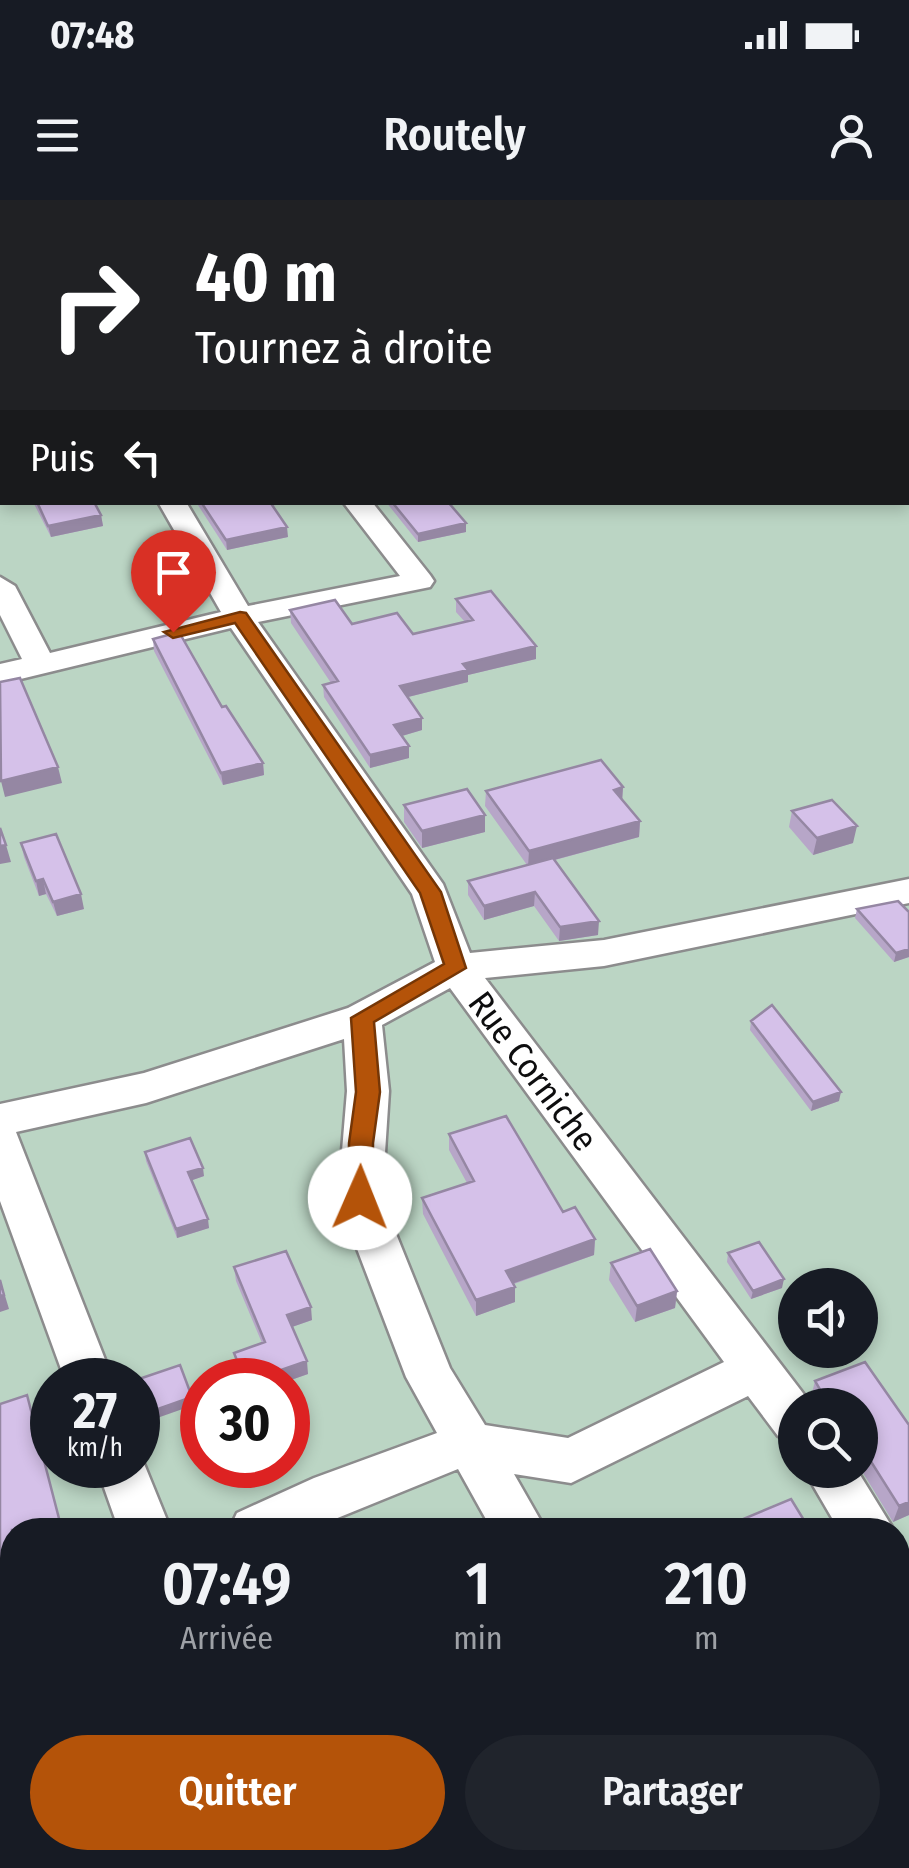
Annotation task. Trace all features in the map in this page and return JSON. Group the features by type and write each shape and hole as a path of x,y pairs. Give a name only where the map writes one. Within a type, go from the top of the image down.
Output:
{"street":[{"name":"Rue Corniche","path":"174,505 240,617 430,892 456,968 778,1396"},
{"path":"0,674 240,617 361,594 388,584 419,581 359,505"},
{"path":"0,586 40,663"},
{"path":"0,1120 146,1088 362,1018 456,968 604,953 909,891"},
{"path":"362,1018 368,1092 361,1143 360,1198 430,1377 513,1518"},
{"path":"0,1142 81,1358"},
{"path":"281,1518 332,1494 467,1444 571,1461 758,1368"},
{"path":"129,1488 141,1518"},
{"path":"841,1488 860,1518"}],"green space":[{"path":"0,505 909,505 909,1518 0,1518"}],"building":[{"path":"38,505 96,505 101,515 48,526"},
{"path":"203,505 272,505 287,527 226,540"},
{"path":"394,505 451,505 466,523 418,534"},
{"path":"491,591 536,646 463,664 468,670 400,686 422,718 394,725 409,746 370,755 323,685 338,681 290,610 335,600 352,624 397,613 413,634 473,620 456,599"},
{"path":"179,632 222,707 226,706 263,763 221,773 153,639"},
{"path":"20,678 58,767 1,781 0,682"},
{"path":"601,760 623,787 614,790 640,821 529,851 486,791"},
{"path":"467,789 485,815 422,831 404,805"},
{"path":"832,800 857,826 817,838 792,811"},
{"path":"56,834 81,894 53,902 43,879 36,881 21,843"},
{"path":"553,858 599,921 560,927 535,892 484,906 468,881"},
{"path":"898,901 909,912 909,949 896,953 857,909"},
{"path":"772,1005 841,1092 813,1102 751,1021"},
{"path":"506,1116 563,1212 575,1207 595,1239 506,1271 515,1287 476,1300 422,1198 474,1181 449,1134"},
{"path":"190,1138 203,1168 188,1172 208,1219 176,1229 145,1152"},
{"path":"759,1242 778,1270 778,1281 753,1291 728,1253"},
{"path":"650,1249 677,1291 637,1306 611,1263"},
{"path":"286,1251 311,1307 287,1315 306,1358 236,1358 234,1353 265,1342 234,1267"},
{"path":"180,1365 180,1401 160,1408 160,1372"},
{"path":"849,1368 869,1368 909,1425 909,1502 899,1506 878,1473 878,1388 819,1388 815,1381"},
{"path":"27,1395 30,1488 51,1488 59,1518 0,1518 0,1404"},
{"path":"791,1499 803,1518 746,1518"}],"route":[{"path":"173,632 240,617 430,892 456,968 362,1018 368,1092 361,1143 360,1198"}]}
